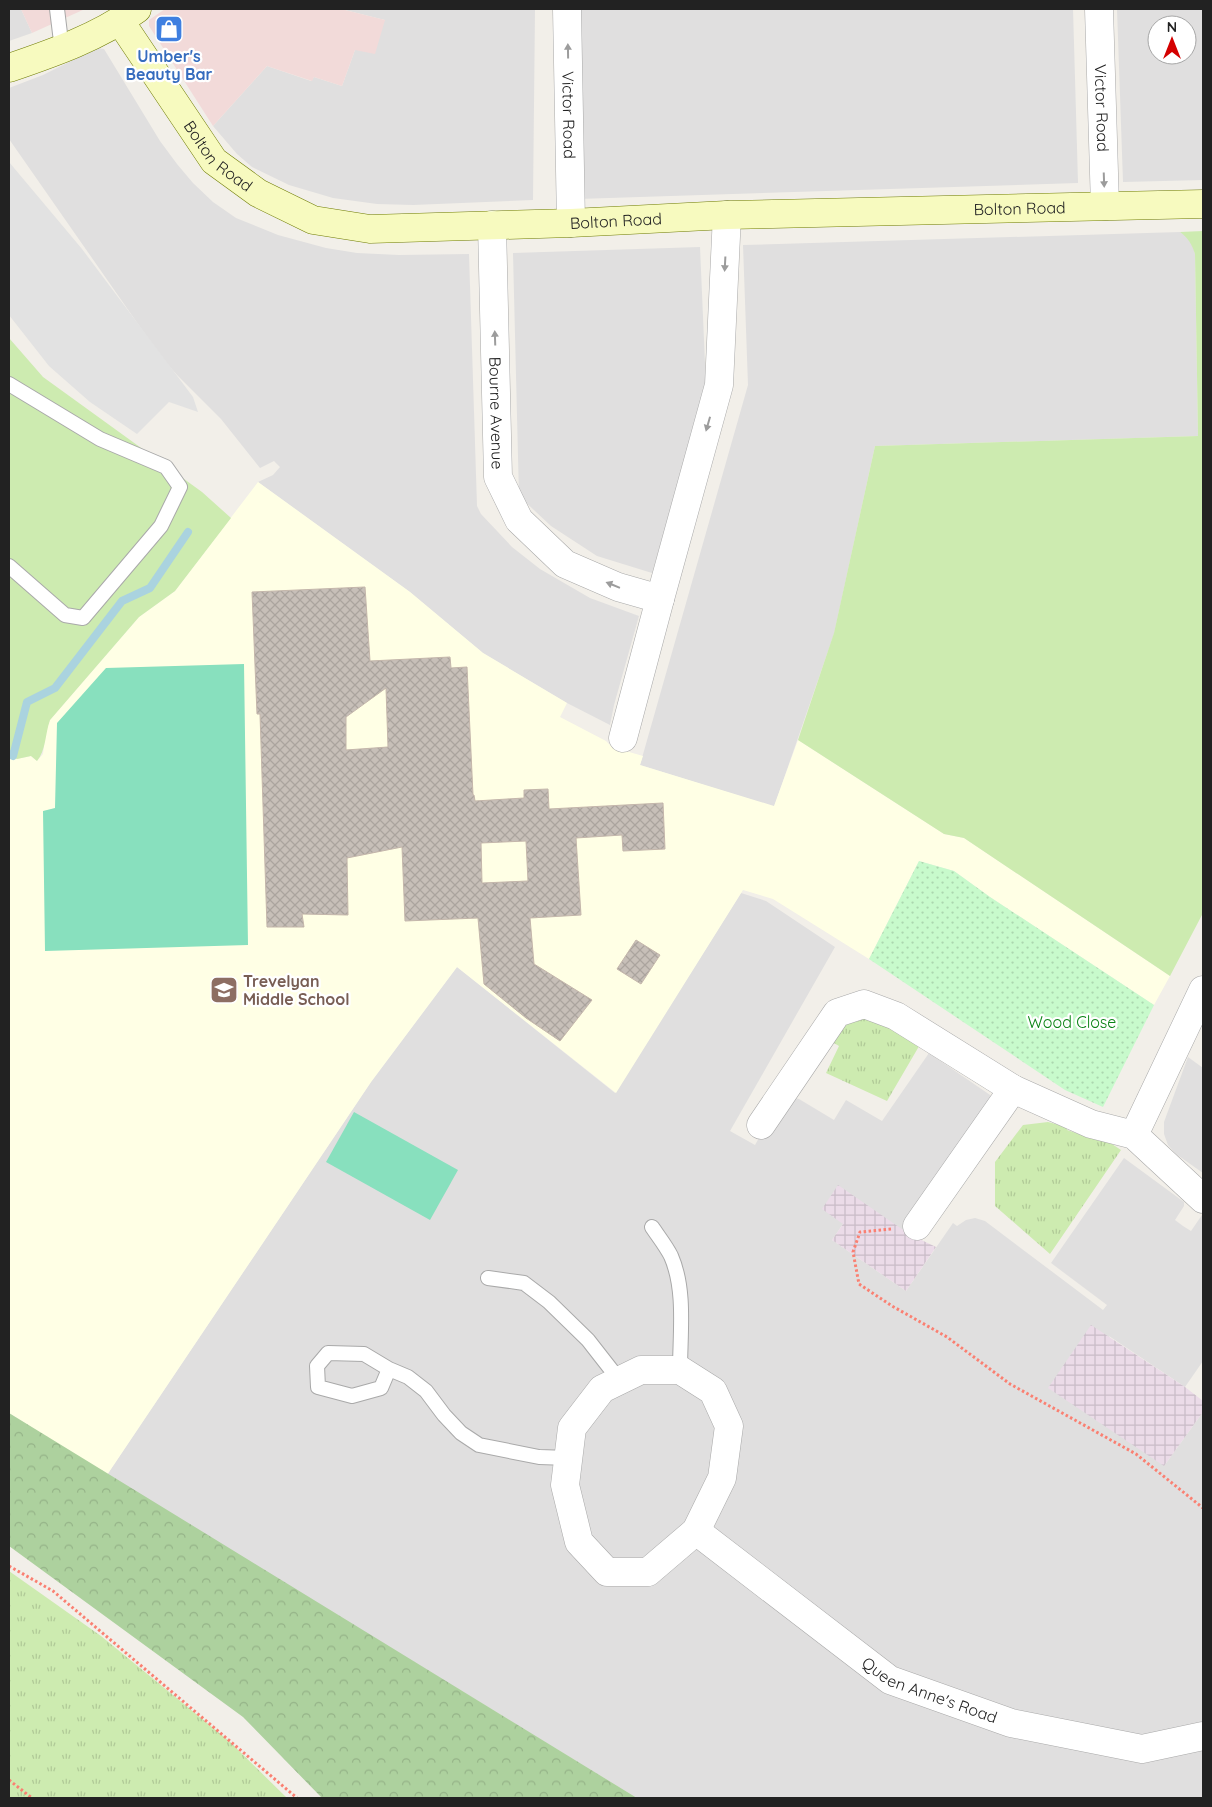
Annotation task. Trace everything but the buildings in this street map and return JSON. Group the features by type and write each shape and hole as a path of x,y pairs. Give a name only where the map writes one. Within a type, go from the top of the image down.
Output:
{"street":[{"name":"Victor Road","path":"567,9 571,223"},
{"name":"Victor Road","path":"1099,9 1105,206"},
{"path":"9,68 62,50 124,13"},
{"name":"Bolton Road","path":"124,13 214,161 258,193 313,220 370,229 571,223 727,215 1203,204"},
{"path":"623,738 719,385 727,215"},
{"name":"Bourne Avenue","path":"492,225 498,477 519,520 566,564 618,587 660,599"},
{"path":"1134,1135 1203,990"},
{"path":"761,1125 836,1013 864,1004 896,1016 1013,1089 1091,1124 1134,1135 1203,1199"},
{"path":"917,1226 1013,1089"},
{"path":"641,1370 680,1370 713,1391 729,1426 722,1478 696,1531 648,1572 607,1572 579,1542 566,1485 572,1428 602,1389 620,1381 641,1370"},
{"name":"Queen Anne's Road","path":"696,1531 890,1680 1011,1724 1142,1749 1203,1736"}],"lane":[{"path":"57,9 62,50"},
{"path":"9,384 100,439 166,467 180,487 161,526 83,618 64,615 9,566"},
{"path":"652,1227 670,1254 677,1273 680,1294 680,1370"},
{"path":"488,1278 524,1284 549,1302 588,1340 620,1381"},
{"path":"389,1369 381,1388 352,1396 318,1387 317,1366 328,1353 364,1354 389,1369 408,1377 426,1390 444,1415 461,1433 479,1445 539,1457 569,1458"}],"path":[{"path":"917,1226 860,1232 853,1252 859,1284 892,1306 947,1337 1010,1384 1136,1454 1203,1508"},
{"path":"9,1566 53,1591 297,1798"},
{"path":"9,1780 32,1798"}],"shaded area":[{"path":"9,9 21,9 32,33 9,41"},
{"path":"21,9 85,9 32,33"},
{"path":"165,9 341,9 385,20 375,54 355,50 342,86 314,77 312,81 267,66 213,126 149,26 149,20"},
{"path":"341,9 535,9 533,200 413,205 377,204 333,198 289,185 252,167 237,154 213,126 267,66 311,81 314,77 342,86 355,50 385,20"},
{"path":"577,9 1073,9 1078,183 578,199"},
{"path":"1117,9 1203,9 1203,180 1123,182"},
{"path":"97,48 104,49 160,141 177,164 213,202 236,218 278,235 326,248 357,253 399,255 469,254 477,506 481,514 512,547 540,569 590,598 639,616 610,725 567,703 483,653 410,592 258,482 273,475 280,467 274,461 260,468 221,419 161,357 9,139 9,88 43,75"},
{"path":"9,162 82,249 193,397 198,412 169,402 137,434 90,402 49,366 9,315"},
{"path":"1180,232 1186,236 1193,246 1195,254 1198,436 875,446 834,634 774,807 640,765 748,385 743,245"},
{"path":"700,247 706,387 652,573 597,556 551,526 519,496 513,253"},
{"name":"Trevelyan Middle School","path":"258,482 410,592 483,653 567,703 560,717 606,741 612,747 643,756 640,765 774,806 798,740 944,834 964,838 1170,976 1154,1005 990,897 954,871 919,861 869,959 773,899 743,890 616,1093 457,967 371,1082 107,1475 9,1413 9,756 17,759 31,756 37,761 43,754 46,731 50,720 139,617 175,591"},
{"path":"741,893 766,901 835,947 730,1131 755,1145 774,1111 791,1097 799,1099 834,1120 846,1100 882,1121 929,1053 993,1097 909,1234 843,1224 832,1240 906,1291 953,1223 957,1226 966,1220 975,1218 985,1221 1103,1310 1107,1305 1051,1263 1124,1158 1184,1202 1184,1206 1175,1220 1183,1226 1191,1231 1203,1216 1203,1361 1185,1387 1109,1336 1164,1466 1203,1412 1203,1798 637,1798 107,1475 371,1082 457,967 615,1093"},
{"path":"1188,1057 1203,1068 1203,1173 1176,1154 1168,1145 1164,1134 1164,1122"},
{"path":"838,1185 909,1234 936,1247 906,1291 832,1240 843,1224 822,1209"},
{"path":"1091,1325 1203,1401 1203,1412 1164,1466 1048,1388"}],"green space":[{"path":"1203,231 1203,913 1170,976 964,838 944,834 798,740 834,633 875,446 1198,436 1195,254 1193,247 1180,232"},
{"path":"9,338 43,377 202,492 231,518 175,591 139,617 50,720 44,747 37,761 31,756 17,759 9,756"},
{"path":"244,664 248,945 45,951 43,811 55,808 57,723 106,668"},
{"name":"Wood Close","path":"919,861 954,871 990,897 1154,1005 1103,1107 1065,1090 869,959"},
{"path":"856,1010 925,1036 887,1101 826,1073 839,1046 820,1035"},
{"path":"354,1112 458,1170 430,1220 326,1162"},
{"path":"1048,1122 1067,1127 1067,1130 1088,1137 1103,1138 1121,1150 1050,1254 995,1206 995,1162 1023,1125"},
{"path":"9,1413 637,1798 322,1798 243,1717 9,1546"},
{"path":"9,1571 101,1636 229,1741 287,1798 9,1798"}],"waterway":[{"path":"9,754 13,756 27,702 55,688 122,601 150,588 188,532"}],"place":[{"name":"Umber's Beauty Bar","path":"169,29"},
{"name":"Trevelyan Middle School","path":"224,990"}]}
